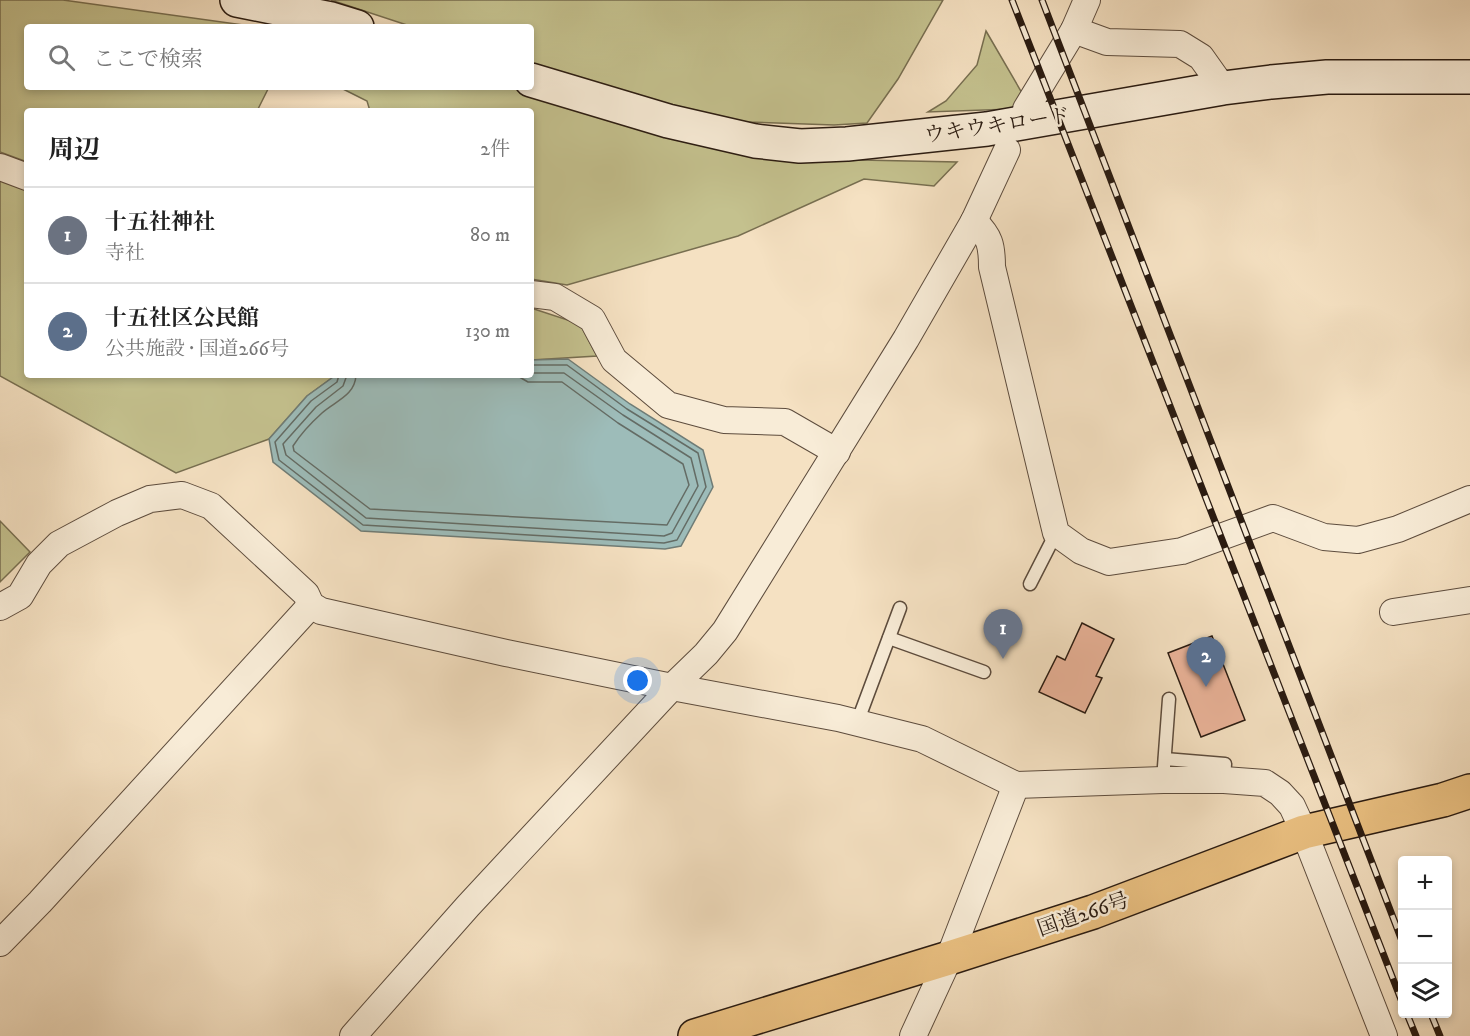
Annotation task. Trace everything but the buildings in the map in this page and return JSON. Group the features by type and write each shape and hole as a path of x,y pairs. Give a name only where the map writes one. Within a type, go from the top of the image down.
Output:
{"highway":[{"name":"国道266号","path":"695,1036 1093,912 1304,832 1443,801 1470,791"}],"street":[{"path":"237,0 347,24"},
{"path":"1026,109 1074,30 1087,0"},
{"path":"1074,30 1107,42 1179,44 1201,57 1223,88"},
{"name":"ウキウキロード","path":"534,81 668,121 755,141 800,146 847,144 987,129 1223,88 1327,77 1470,77"},
{"path":"353,1036 468,906 725,632 906,339 974,221 1007,150"},
{"path":"0,167 24,176"},
{"path":"974,221 986,234 992,248 992,267 1056,533 1081,551 1109,562 1182,551 1273,519 1324,537 1358,540 1398,529 1470,499"},
{"path":"534,294 555,297 592,319 614,360 668,405 724,420 785,422 837,452"},
{"path":"0,607 20,596 39,564 60,544 117,513 150,499 182,495 211,506 306,594 311,605 321,611 672,687 858,723 922,739 1016,785 1164,770 1224,780 1265,783 1280,793 1292,806 1384,1036"},
{"path":"1393,612 1470,600"},
{"path":"0,943 48,894 311,605"},
{"path":"913,1036 949,958 1016,785"}],"lane":[{"path":"1030,584 1056,533"},
{"path":"858,723 900,609"},
{"path":"889,638 984,672"},
{"path":"1164,770 1169,699"}],"shaded area":[{"path":"0,0 63,0 235,24 24,24 24,90 268,90 258,108 24,108 24,161 0,152"},
{"path":"331,0 943,0 898,79 867,123 834,125 747,122 648,103 640,127 759,158 957,162 934,186 864,179 738,236 567,285 534,280 534,108 369,108 367,101 345,90 534,90 534,24 404,24"},
{"path":"986,31 1022,93 1013,109 928,112 946,101 977,65"},
{"path":"0,180 24,188 24,378 332,378 307,396 269,439 176,473 0,376"},
{"path":"534,309 580,324 597,356 534,360"},
{"path":"0,521 30,552 0,582"}],"water":[{"path":"568,359 630,404 703,450 713,487 681,546 665,549 361,531 273,462 269,439 307,396 332,378 534,378 534,360"}],"railway":[{"path":"1012,0 1398,992"},
{"path":"1042,0 1398,931"},
{"path":"1409,1018 1416,1036"},
{"path":"1433,1018 1440,1036"}],"place":[{"name":"十五社神社","path":"1003,659"},
{"name":"十五社区公民館","path":"1206,687"}]}
